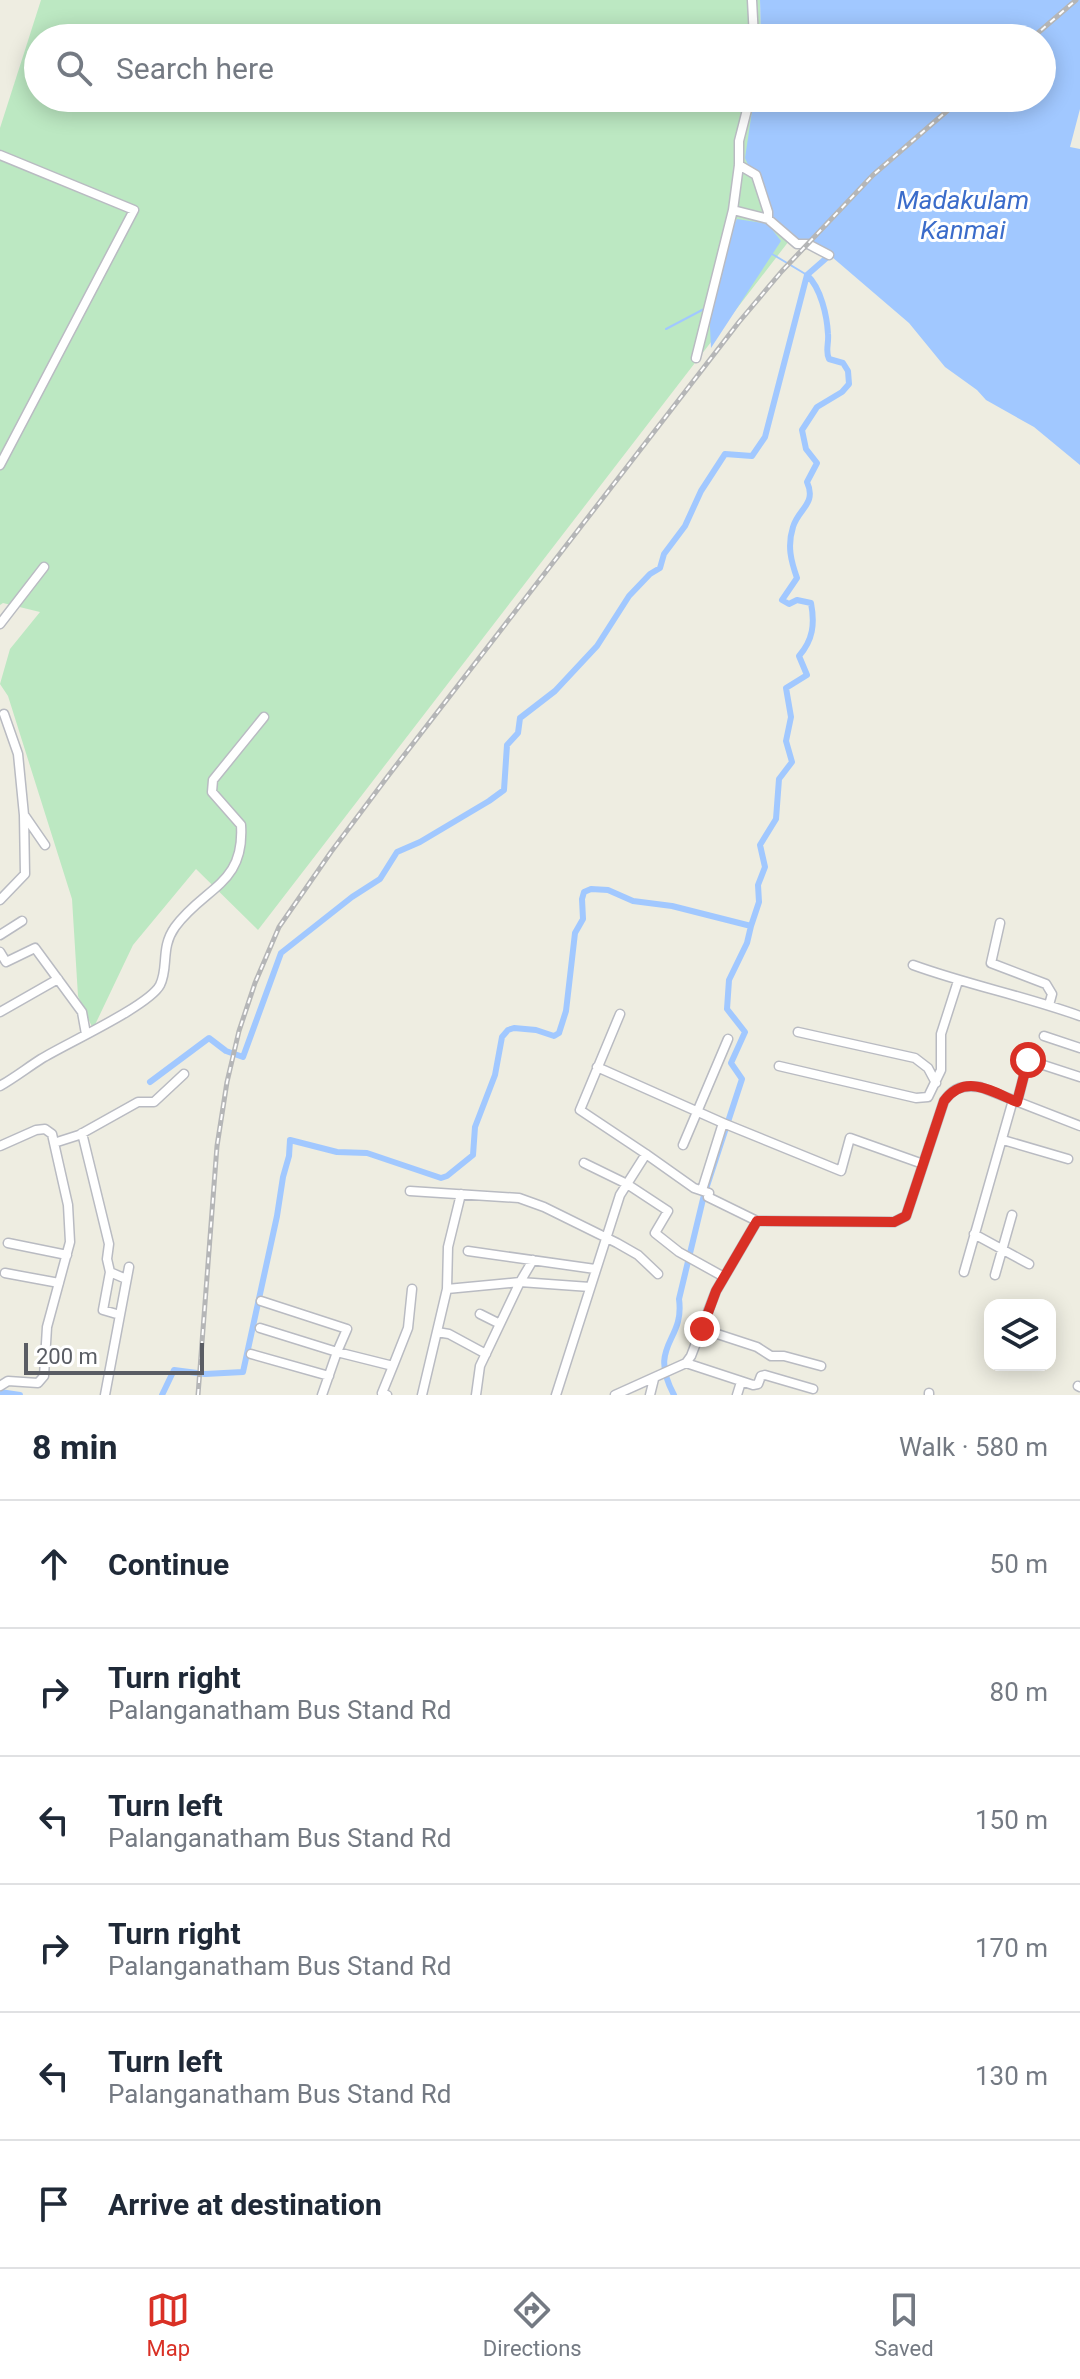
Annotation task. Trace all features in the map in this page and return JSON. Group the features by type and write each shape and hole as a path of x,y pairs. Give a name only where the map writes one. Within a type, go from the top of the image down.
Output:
{"street":[{"path":"752,0 753,24"},
{"path":"696,358 733,210 739,141 746,112"},
{"path":"0,155 134,210 0,465"},
{"path":"739,165 756,175 768,219"},
{"path":"733,210 768,219 797,244 808,244 829,255"},
{"path":"0,624 44,567"},
{"path":"0,900 25,874 24,815 18,754 4,714"},
{"path":"0,1086 126,1012 159,987 164,967 163,952 175,928 240,859 241,825 212,792 213,780 264,717"},
{"path":"24,815 45,845"},
{"path":"0,935 22,921"},
{"path":"1000,923 991,963 1046,984 1052,994 1049,1005"},
{"path":"0,952 3,963 35,948 82,1012 86,1034"},
{"path":"913,965 1080,1016"},
{"path":"0,1012 58,979"},
{"path":"779,1066 916,1098 928,1097 942,1067 939,1049 941,1034 958,981"},
{"path":"620,1014 580,1110 694,1188 706,1192"},
{"path":"798,1032 915,1058 922,1061 936,1083"},
{"path":"1044,1036 1080,1048"},
{"path":"683,1145 728,1039"},
{"path":"964,1272 1028,1060 1080,1077"},
{"path":"597,1067 841,1171 850,1138 923,1164"},
{"path":"54,1143 82,1133 138,1102 158,1100 184,1074"},
{"path":"723,1123 706,1192 708,1197 757,1221 894,1222 906,1216 944,1101 952,1090 965,1086 980,1087 1078,1126 1080,1115"},
{"path":"0,1146 36,1130 45,1129 52,1134 68,1205 70,1242 47,1327 42,1381 33,1384 8,1381 0,1386"},
{"path":"82,1133 109,1244 107,1259 110,1272 103,1310 120,1315"},
{"path":"1003,1140 1068,1159"},
{"path":"556,1395 620,1195 646,1154"},
{"path":"584,1163 627,1184 668,1211 655,1233 679,1252 724,1277"},
{"path":"410,1191 519,1198 544,1207 638,1255 658,1274"},
{"path":"422,1395 447,1289 448,1247 461,1194"},
{"path":"995,1275 1012,1215"},
{"path":"618,1394 686,1363 724,1277 757,1221"},
{"path":"974,1234 1029,1264"},
{"path":"8,1243 67,1255"},
{"path":"468,1251 595,1269"},
{"path":"476,1395 480,1366 533,1260"},
{"path":"105,1395 129,1267"},
{"path":"110,1272 126,1279"},
{"path":"5,1273 59,1283"},
{"path":"447,1289 520,1282 590,1287"},
{"path":"386,1395 382,1393 408,1328 412,1289"},
{"path":"261,1301 347,1329 322,1395"},
{"path":"480,1314 500,1324"},
{"path":"260,1328 393,1366"},
{"path":"702,1329 757,1347 771,1356 784,1356 821,1366"},
{"path":"437,1332 449,1334 486,1354"},
{"path":"251,1354 329,1376"},
{"path":"686,1363 756,1386 761,1376 765,1375 813,1389"},
{"path":"650,1395 661,1375"},
{"path":"737,1395 741,1382"}],"green space":[{"path":"41,0 760,0 761,24 33,24"},
{"path":"24,53 24,112 758,112 792,237 258,930 196,869 133,945 93,1029 78,996 72,899 8,696 0,684 10,649 40,612 3,603 0,605 0,128"}],"water":[{"name":"Madakulam Kanmai","path":"760,0 1080,0 1080,109 1070,147 1080,149 1080,465 1034,427 986,400 945,367 909,323 825,251 792,237 771,216 745,158 752,112 1056,112 1056,24 761,24"},
{"path":"737,219 768,224 781,241 711,348 709,307 727,238"}],"waterway":[{"path":"772,254 807,275"},
{"path":"162,1395 174,1370 205,1374 243,1372 290,1140 337,1152 367,1153 441,1178 473,1155 475,1127 495,1075 502,1037 514,1028 554,1036 559,1033 566,1011 575,933 583,919 584,892 591,889 608,890 633,901 672,906 751,926 759,902 758,885 765,867 760,845 776,819 779,779 792,762 786,741 791,717 786,688 807,675 799,656 810,638 813,625 811,603 797,600 789,604 782,600 797,578 790,553 791,534 810,496 807,482 817,463 806,449 802,430 817,407 842,392 849,384 848,371 843,363 829,359 825,311 820,295 807,275 831,254"},
{"path":"150,1082 209,1038 226,1051 243,1057 281,953 380,879 397,852 420,842 504,790 507,745 518,733 520,718 555,691 597,646 629,596 660,568 664,554 685,526 701,491 725,454 752,456 765,437 807,275"},
{"path":"666,329 704,309"},
{"path":"674,1395 664,1365 665,1354 677,1325 679,1299 704,1195 742,1079 731,1063 745,1032 727,1009 729,980 747,943 751,926"},
{"path":"0,1392 20,1395"}],"railway":[{"path":"1048,24 1076,0"},
{"path":"198,1395 217,1146 227,1082 255,983 279,927 388,776 739,322 782,271 873,175 946,112"}],"route":[{"path":"702,1329 716,1291 757,1221 894,1222 906,1216 944,1101 952,1090 965,1086 980,1087 1017,1102 1028,1060"}]}
